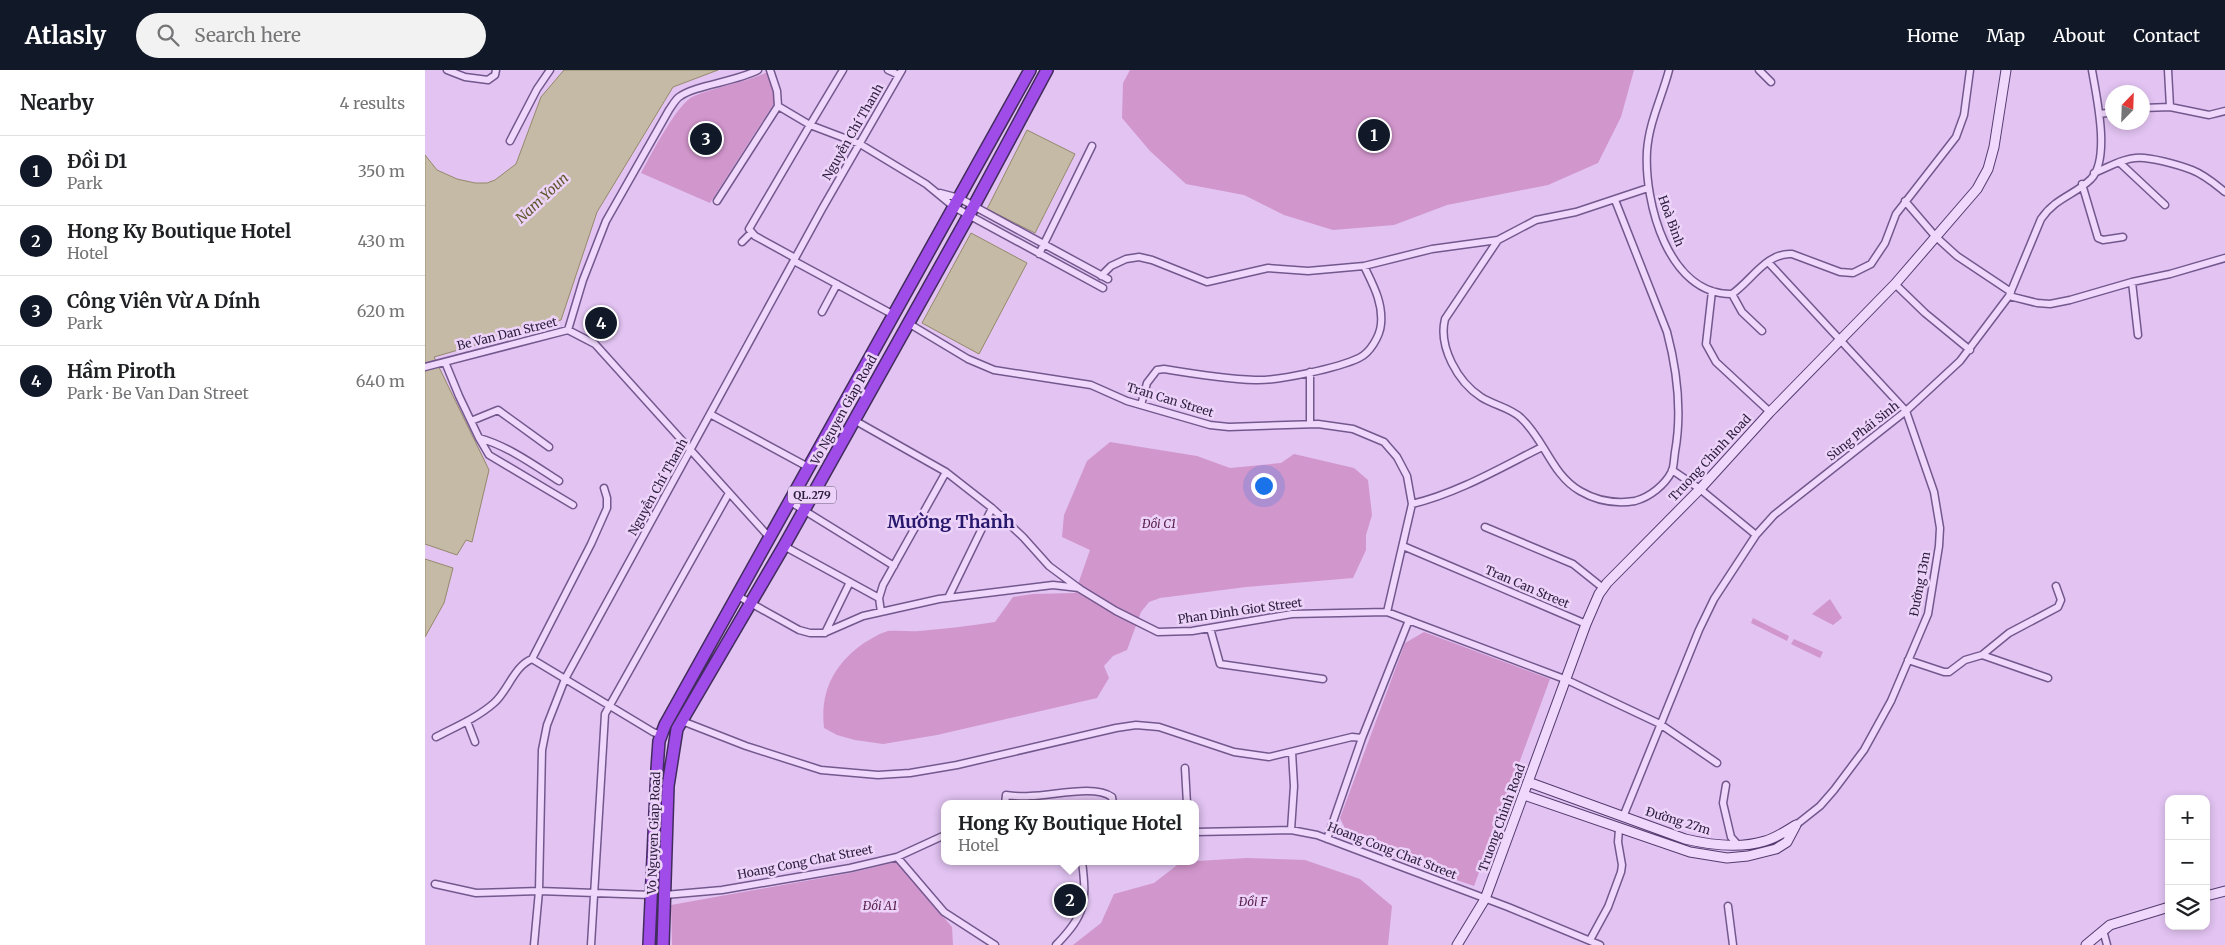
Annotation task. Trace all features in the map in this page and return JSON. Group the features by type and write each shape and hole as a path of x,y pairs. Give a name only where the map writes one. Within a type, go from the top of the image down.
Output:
{"highway":[{"name":"Vo Nguyen Giap Road","path":"649,945 657,769 661,735 739,596 892,314 957,203 1030,70"},
{"name":"Vo Nguyen Giap Road","path":"663,945 670,769 677,729 784,546 971,211 1047,70"},
{"path":"892,314 908,323"},
{"path":"770,538 784,546"},
{"path":"708,649 721,656"},
{"path":"651,895 665,895"}],"street":[{"path":"447,70 465,77 488,80 495,75 496,70"},
{"path":"510,141 537,88 550,70"},
{"path":"568,330 583,280 607,221 669,110 678,98 693,90 743,78 757,70"},
{"path":"717,202 777,106 777,91 770,70"},
{"path":"843,70 749,229 795,260 892,314"},
{"path":"888,70 901,73"},
{"name":"Hoà Bình","path":"1669,70 1651,127 1647,152 1648,188 1655,216 1671,254 1691,279 1712,291 1732,294"},
{"path":"1759,70 1771,82"},
{"path":"1762,331 1742,312 1732,294 1768,262 1785,253 1840,272 1853,273 1863,269 1878,256 1896,214 1955,137 1964,115 1970,70"},
{"name":"Truong Chinh Road","path":"1457,945 1485,899 1586,624 1603,588 1700,489 1839,339 1895,284 1977,189 1988,169 1994,147 2006,70"},
{"path":"2092,70 2100,114 2102,141 2094,173"},
{"path":"2168,70 2170,107"},
{"name":"Nguyễn Chí Thanh","path":"534,945 539,891 542,750 547,725 565,679 795,260 901,73"},
{"path":"777,106 809,125 860,144 1039,254 1103,288"},
{"path":"2150,108 2170,107 2209,115 2225,111"},
{"path":"2100,114 2105,113"},
{"path":"1039,254 1092,146"},
{"path":"2094,173 2119,162 2135,158 2149,159 2193,170 2225,192"},
{"path":"2119,162 2165,205"},
{"name":"Sùng Phái Sinh","path":"1623,817 1699,630 1714,598 1756,535 1774,515 1941,381 1970,350 2010,294 2037,228 2048,210 2091,178 2094,173"},
{"path":"2082,184 2098,238 2103,240 2123,237"},
{"path":"1101,276 1111,266 1126,259 1139,257 1152,260 1207,282 1268,268 1308,271 1364,266 1431,249 1498,240 1536,220 1576,212 1648,188"},
{"path":"1498,240 1445,319 1443,328 1447,352 1462,380 1481,398 1521,417 1564,481 1581,492 1603,502 1626,502 1642,499 1654,492 1672,470 1679,417 1672,350 1667,332 1615,200"},
{"path":"1905,201 1935,236 1970,266 2010,294 2037,303 2050,304 2070,300 2225,258"},
{"path":"957,203 1108,279"},
{"path":"742,242 751,232"},
{"name":"Đường 13m","path":"1768,262 1906,411 1934,492 1940,528 1928,614 1891,702 1864,750 1820,806 1796,825"},
{"path":"1141,405 1147,383 1157,370 1164,369 1216,378 1257,380 1310,372 1360,358 1369,350 1381,326 1381,306 1364,266"},
{"path":"2132,282 2138,336"},
{"path":"822,312 837,284"},
{"path":"1895,284 1937,324 1970,350"},
{"path":"1712,291 1706,344 1716,362 1770,412"},
{"name":"Tran Can Street","path":"908,323 968,359 994,370 1091,385 1141,405 1210,425 1236,427 1310,424 1353,429 1384,442 1397,457 1407,476 1412,504 1387,612"},
{"name":"Be Van Dan Street","path":"428,366 568,330 595,344 770,538"},
{"path":"445,362 479,438 489,455 529,477 573,505"},
{"path":"1310,372 1310,424"},
{"path":"471,421 498,410 549,447"},
{"path":"710,414 808,467"},
{"name":"Phan Dinh Giot Street","path":"853,420 946,472 992,508 1023,537 1049,566 1116,611 1158,632 1192,631 1292,614 1387,612 1567,680 1660,724 1717,762"},
{"path":"479,438 508,450 559,482"},
{"path":"1412,504 1439,496 1477,480 1542,447"},
{"path":"1672,470 1700,489 1756,535"},
{"path":"881,612 879,598 883,585 946,472"},
{"path":"436,737 467,721 499,699 523,665 532,659 591,544 607,508 604,488"},
{"path":"591,945 602,737 605,714 729,493"},
{"path":"789,501 894,566"},
{"path":"948,598 992,508"},
{"path":"1485,527 1573,564 1603,588"},
{"path":"784,546 879,598"},
{"name":"Tran Can Street","path":"1403,546 1586,624"},
{"path":"824,633 850,582"},
{"path":"739,596 799,630 810,633 824,633 863,616 948,598 1053,585 1080,588"},
{"path":"1908,660 1947,672 1965,660 1982,655 2009,633 2058,607 2061,600 2056,586"},
{"path":"1327,839 1362,738 1409,620"},
{"path":"1210,628 1220,664 1323,679"},
{"path":"1982,655 2048,678"},
{"path":"532,659 661,735"},
{"path":"467,721 475,742"},
{"path":"682,722 746,746 821,770 878,775 910,773 957,765 1136,725 1159,727 1234,752 1269,757 1352,737 1362,738"},
{"path":"1291,830 1294,786 1292,752"},
{"path":"1185,768 1187,800"},
{"name":"Đường 27m","path":"1529,782 1685,839 1716,845 1738,845 1765,841 1796,825"},
{"path":"1726,785 1723,803 1731,837 1738,845"},
{"path":"1005,800 1006,795 1030,796 1092,791 1107,793 1112,800"},
{"name":"Đường 27m","path":"1524,795 1690,852 1727,858 1748,856 1776,849 1787,842 1796,825"},
{"path":"1579,815 1584,802"},
{"path":"1590,940 1608,907 1621,872 1622,865 1618,842 1619,829 1623,817"},
{"name":"Hoang Cong Chat Street","path":"1199,832 1291,830 1327,839 1600,945"},
{"name":"Hoang Cong Chat Street","path":"665,895 722,890 850,868 897,857 941,837"},
{"path":"897,857 944,912 995,945"},
{"path":"1056,945 1075,924 1085,901 1082,865"},
{"path":"435,884 476,893 539,891 651,895"},
{"path":"2210,895 2225,891"},
{"path":"1728,906 1733,945"},
{"path":"2086,945 2103,930 2125,920 2165,908"},
{"path":"2103,930 2107,945"}],"green space":[{"path":"1130,70 1634,70 1621,117 1598,163 1548,185 1447,205 1394,225 1333,230 1284,215 1244,195 1186,184 1150,151 1122,118 1123,83"},
{"path":"768,72 775,102 710,203 641,173 672,119 687,101 694,96"},
{"path":"601,312 611,320 611,333 606,339 589,326"},
{"name":"Đồi C1","path":"1110,442 1197,456 1230,468 1281,463 1294,454 1354,468 1368,480 1372,515 1366,535 1366,550 1353,578 1246,587 1160,598 1149,602 1141,612 1127,650 1113,656 1104,666 1109,678 1097,698 937,735 883,744 855,740 837,735 824,728 824,702 827,690 837,669 854,651 876,636 888,631 919,631 995,622 1013,597 1033,594 1075,593 1090,550 1062,537 1064,515 1087,461"},
{"path":"1830,599 1842,618 1833,625 1812,614"},
{"path":"1753,618 1789,636 1787,641 1751,623"},
{"path":"1424,632 1550,679 1474,886 1390,857 1351,841 1340,818 1405,643"},
{"path":"1794,639 1823,652 1820,658 1791,644"},
{"name":"Đồi F","path":"1247,858 1305,860 1360,879 1392,906 1388,945 1073,945 1101,923 1114,894 1154,883 1177,865 1199,865 1199,861"},
{"name":"Đồi A1","path":"896,862 952,927 953,945 672,945 671,905 850,873"}],"water":[{"name":"Nam Youn","path":"564,70 718,70 673,87 597,212 561,320 434,357 489,470 472,542 466,540 457,555 425,544 425,155 437,170 457,179 475,183 487,183 495,180 516,164 541,97"},
{"path":"1027,130 1075,154 1035,233 987,209"},
{"path":"971,233 1027,263 979,354 922,323"},
{"path":"425,559 453,568 444,603 425,637"}],"place":[{"name":"Đồi D1","path":"1374,135"},
{"name":"Công Viên Vừ A Dính","path":"706,139"},
{"name":"Hầm Piroth","path":"601,323"},
{"name":"Hong Ky Boutique Hotel","path":"1070,900"}],"district":[{"name":"Mường Thanh","path":"951,522"}]}
